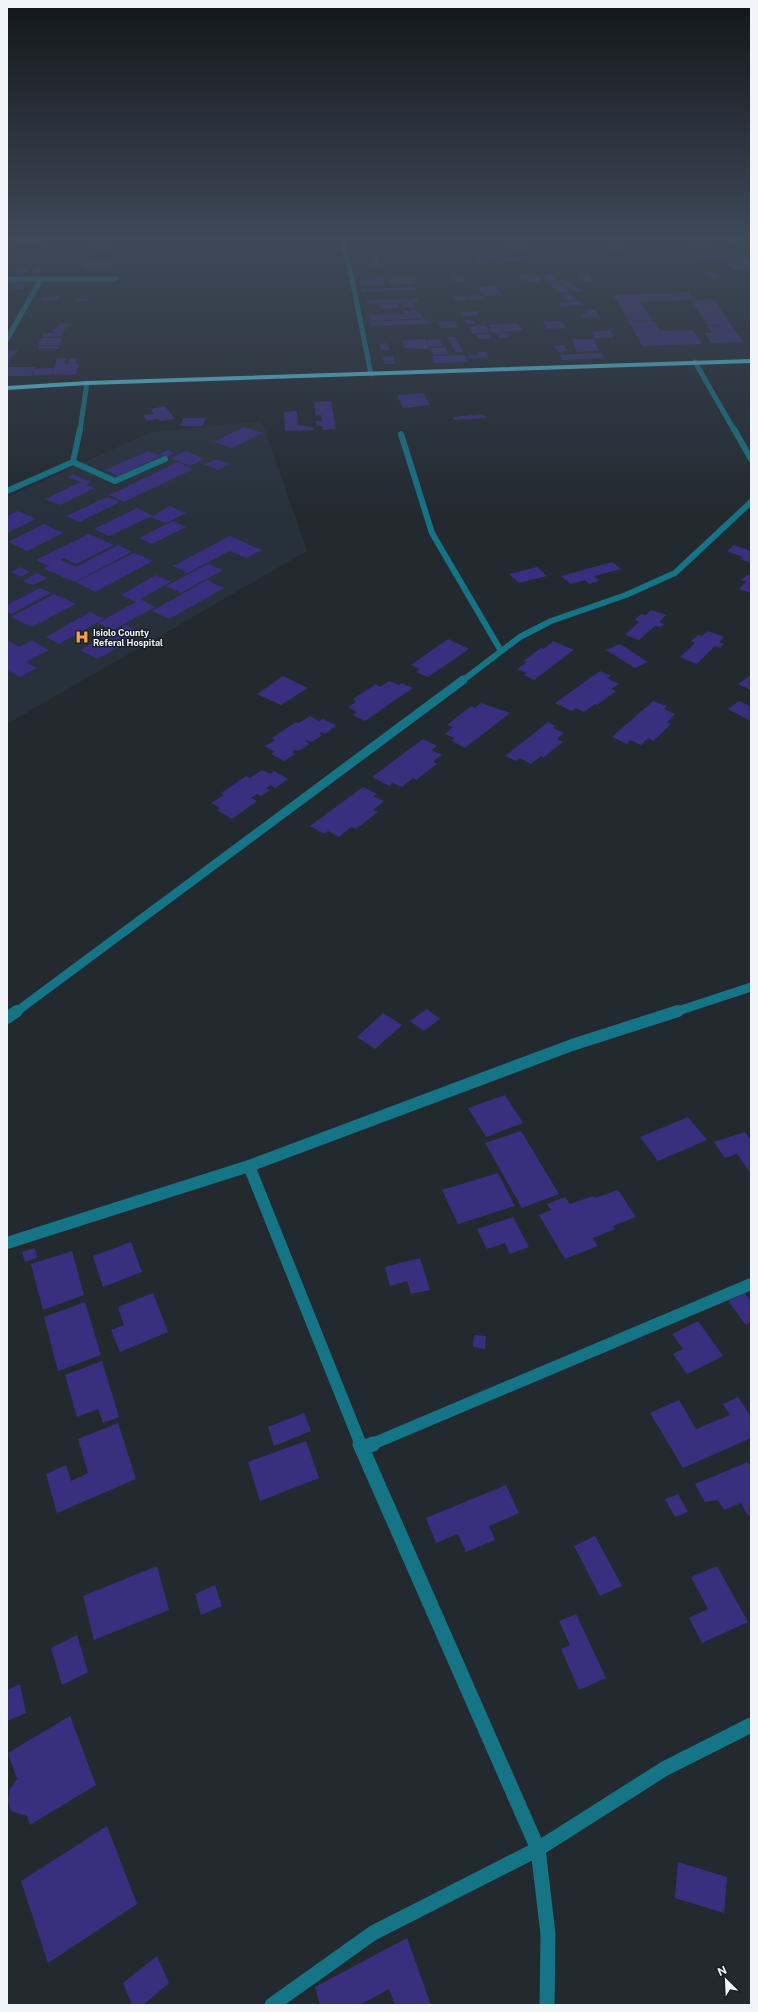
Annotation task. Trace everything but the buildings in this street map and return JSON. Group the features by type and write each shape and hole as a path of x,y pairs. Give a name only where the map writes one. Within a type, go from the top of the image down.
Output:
{"highway":[{"path":"7,388 87,383 751,360"}],"street":[{"path":"362,331 371,374"},
{"path":"695,362 751,459"},
{"path":"7,491 73,462 75,459 87,383"},
{"path":"401,434 432,533 501,651"},
{"path":"73,462 115,481 165,459"},
{"path":"7,1018 414,718 520,637 551,621 626,595 674,573 751,502"},
{"path":"7,1243 249,1166 572,1045 751,987"},
{"path":"249,1166 362,1448 538,1849 548,1934 547,2005"},
{"path":"362,1448 751,1284"},
{"path":"272,2005 280,1997 373,1932 538,1849 664,1769 751,1725"}],"shaded area":[{"name":"Isiolo County Referal Hospital","path":"262,421 307,551 7,724 7,497 151,432"}],"place":[{"name":"Isiolo County Referal Hospital","path":"82,637"}]}
